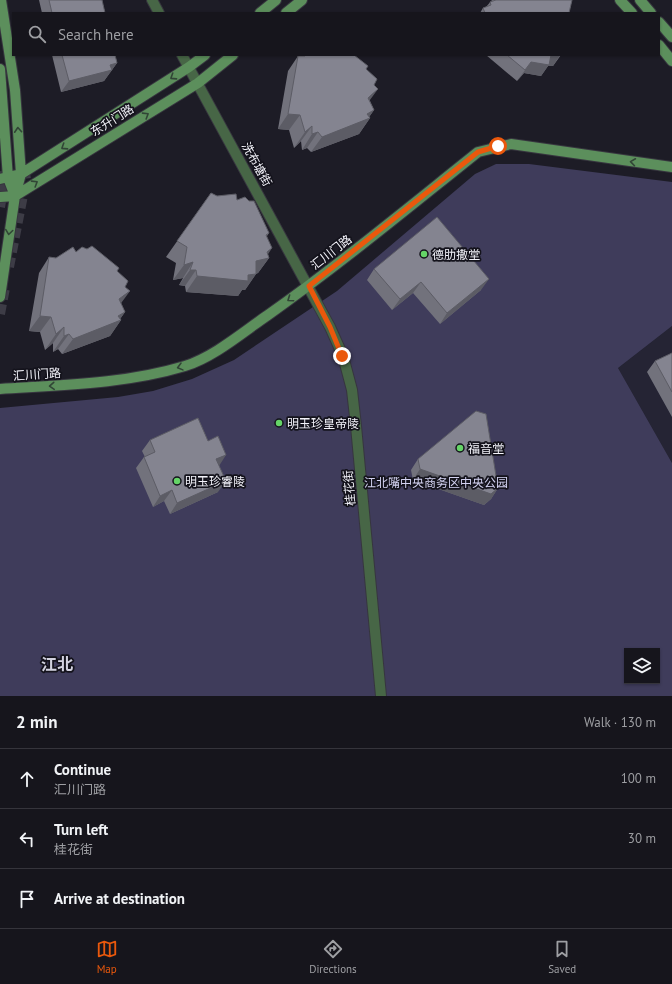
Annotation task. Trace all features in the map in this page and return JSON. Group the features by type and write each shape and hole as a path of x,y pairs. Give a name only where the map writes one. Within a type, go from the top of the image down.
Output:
{"street":[{"path":"0,297 14,196 21,174 15,90 1,0"},
{"path":"152,0 158,12"},
{"path":"261,12 276,0"},
{"path":"287,12 302,0"},
{"path":"620,0 631,12"},
{"path":"640,0 650,12"},
{"path":"660,23 672,37"},
{"path":"660,46 672,61"},
{"name":"洗布塘街","path":"183,56 309,286"},
{"name":"东升门路","path":"4,179 21,174 189,67 204,56"},
{"name":"东升门路","path":"0,197 14,196 198,83 232,56"},
{"path":"0,69 4,179 14,196"},
{"name":"汇川门路","path":"0,389 115,381 150,375 187,365 222,347 309,286 478,152 510,144 672,167"},
{"name":"桂花街","path":"309,286 330,327 342,356 352,390 381,696"}],"shaded area":[{"path":"672,326 672,463 618,368"}],"green space":[{"name":"江北嘴中央商务区中央公园","path":"496,164 529,164 672,182 672,326 618,368 672,463 672,696 0,696 0,408 118,397 153,391 192,379 234,360 337,291 475,174"}],"building":[{"path":"49,0 102,0 105,12 52,12"},
{"path":"496,0 572,0 569,12 485,12 483,8 491,5 490,2"},
{"path":"62,56 115,56 117,63 110,65 112,70 69,81"},
{"path":"298,56 355,56 368,66 366,69 377,79 374,85 378,89 368,98 374,110 367,114 370,118 322,137 318,132 312,134 312,126 305,132 300,115 288,114"},
{"path":"508,56 551,56 549,65 531,62 525,70"},
{"path":"211,193 217,196 236,194 237,200 245,197 249,201 254,201 269,233 266,235 272,248 267,252 269,258 256,261 256,274 248,275 248,281 197,276 196,270 190,270 193,262 184,265 187,247 177,241"},
{"name":"德肋撒堂","path":"437,217 489,279 447,313 421,282 400,299 374,269"},
{"path":"92,246 119,268 117,271 128,281 125,287 130,291 119,299 125,312 118,316 121,320 73,339 69,334 64,336 64,327 56,334 51,317 40,316 49,257 56,258 73,247 76,252 82,247 87,249"},
{"path":"672,353 672,392 655,361"},
{"name":"福音堂","path":"476,411 486,414 498,488 491,494 420,469 418,459"},
{"name":"明玉珍睿陵","path":"198,418 208,441 218,436 226,455 216,459 226,481 177,503 172,490 160,496 144,457 155,452 150,440"}],"tunnel":[{"path":"9,267 26,180 24,164"},
{"path":"0,207 4,185 3,171"},
{"path":"0,314 5,288"}],"place":[{"name":"德肋撒堂","path":"424,254"},
{"name":"明玉珍皇帝陵","path":"279,423"},
{"name":"福音堂","path":"460,448"},
{"name":"明玉珍睿陵","path":"177,481"}],"district":[{"name":"江北","path":"57,664"}],"route":[{"path":"342,356 330,327 309,286 478,152 498,146"}]}
